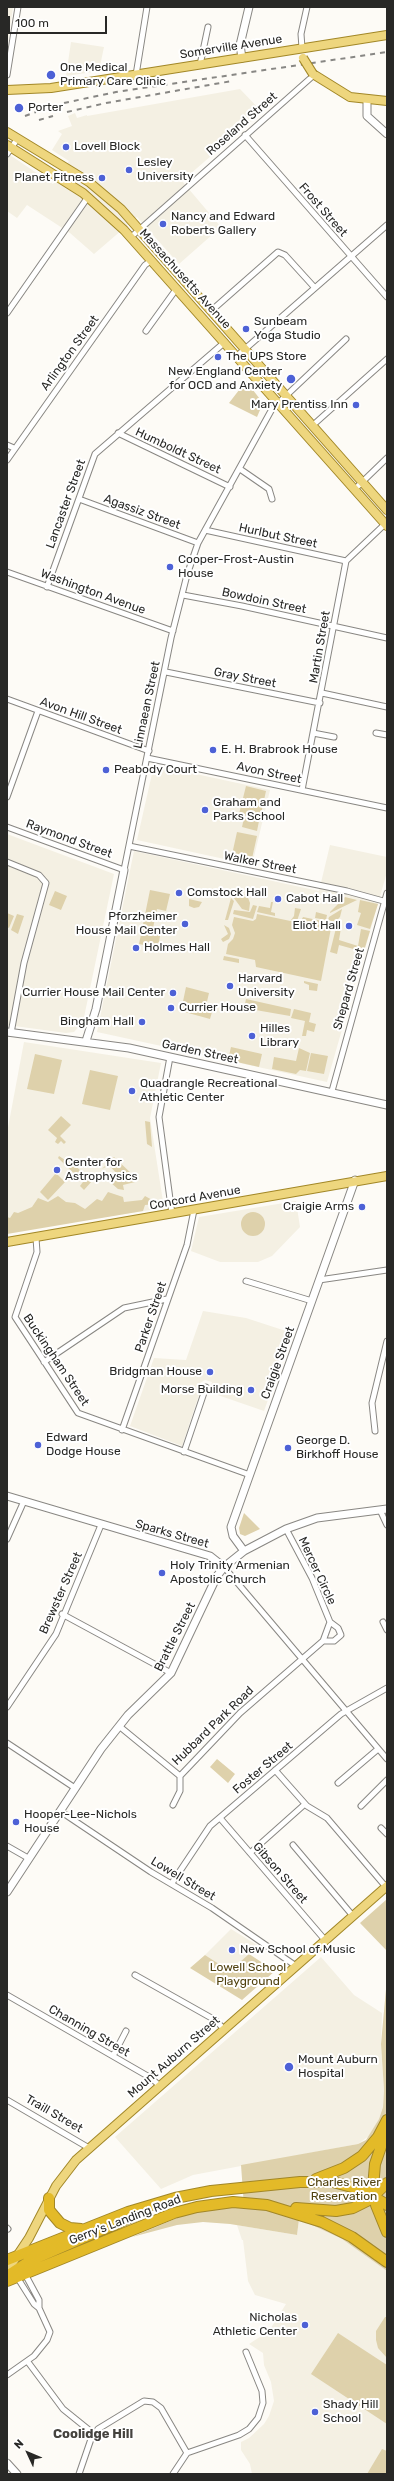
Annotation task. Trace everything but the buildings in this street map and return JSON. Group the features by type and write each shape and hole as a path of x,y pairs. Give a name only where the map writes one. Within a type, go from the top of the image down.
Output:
{"highway":[{"path":"300,2182 332,2173 353,2163 374,2143 387,2120"},
{"path":"387,2128 374,2169 374,2196 387,2232"},
{"name":"Gerry's Landing Road","path":"7,2260 140,2208 186,2196 300,2182 338,2183 374,2196 387,2205"},
{"path":"274,2206 340,2211 358,2206 374,2196 387,2183"},
{"path":"7,2276 30,2261 186,2196"},
{"path":"49,2198 49,2210 60,2223 73,2229 85,2229"},
{"name":"Gerry's Landing Road","path":"7,2281 146,2223 186,2210 238,2202 274,2206 339,2230 387,2262"}],"main road":[{"path":"242,58 240,45 249,7"},
{"name":"Somerville Avenue","path":"7,90 51,88 387,34"},
{"path":"302,48 303,58 314,75 350,97 387,101"},
{"path":"367,99 367,116 387,134"},
{"name":"Massachusetts Avenue","path":"7,132 94,186 117,205 387,510"},
{"name":"Massachusetts Avenue","path":"8,149 88,197 131,237 386,525"},
{"name":"Linnaean Street","path":"86,1041 96,1009 124,870"},
{"name":"Garden Street","path":"9,1032 86,1041 170,1057 332,1091 387,1105"},
{"name":"Concord Avenue","path":"7,1242 172,1214 355,1180 387,1176"},
{"name":"Craigie Street","path":"244,1551 231,1530 355,1180"},
{"name":"Sparks Street","path":"7,1496 210,1556 224,1567"},
{"name":"Brattle Street","path":"7,1892 75,1788 119,1726 171,1673 217,1576 224,1567 244,1551 286,1529 317,1518 383,1509"},
{"name":"Mount Auburn Street","path":"7,2271 19,2255 49,2198 66,2171 89,2148 387,1886"},
{"path":"7,2462 17,2474"}],"street":[{"path":"7,76 18,7"},
{"path":"136,75 147,7"},
{"path":"302,48 301,34 307,7"},
{"path":"200,65 208,27"},
{"name":"Roseland Street","path":"131,237 314,75"},
{"name":"Frost Street","path":"245,135 387,297"},
{"path":"8,149 18,138"},
{"path":"7,313 88,197"},
{"path":"237,356 387,224"},
{"path":"211,311 278,252 284,255 315,288"},
{"name":"Arlington Street","path":"7,460 14,448 145,265 152,260"},
{"path":"146,331 177,288"},
{"name":"Linnaean Street","path":"124,870 166,672 173,631 183,596 187,575 198,544 270,413 285,395 346,339"},
{"name":"Lancaster Street","path":"47,586 95,454 225,342"},
{"path":"312,426 387,359"},
{"name":"Humboldt Street","path":"118,433 230,487"},
{"path":"7,445 14,448"},
{"path":"354,489 387,458"},
{"path":"240,469 269,489 272,499"},
{"name":"Agassiz Street","path":"79,499 198,544"},
{"path":"346,561 386,525"},
{"name":"Hurlbut Street","path":"205,530 346,561"},
{"name":"Martin Street","path":"302,790 322,693 346,561"},
{"name":"Washington Avenue","path":"7,573 173,631"},
{"name":"Bowdoin Street","path":"183,596 387,638"},
{"name":"Gray Street","path":"166,672 320,703"},
{"path":"322,693 387,707"},
{"name":"Avon Hill Street","path":"7,699 149,751"},
{"path":"7,797 38,711"},
{"path":"376,732 387,734"},
{"path":"313,733 334,737"},
{"name":"Avon Street","path":"147,758 387,808"},
{"name":"Raymond Street","path":"7,827 124,870"},
{"name":"Walker Street","path":"129,846 347,891 386,902"},
{"path":"7,862 42,876 46,883 24,963 9,1032"},
{"name":"Shepard Street","path":"332,1091 386,902 387,893"},
{"path":"170,1057 159,1117 172,1214"},
{"name":"Parker Street","path":"122,1430 187,1245 194,1210"},
{"name":"Buckingham Street","path":"36,1238 36,1252 15,1317 78,1413 250,1475"},
{"path":"319,1280 387,1271"},
{"path":"246,1281 312,1301"},
{"path":"44,1362 124,1308 168,1299"},
{"path":"375,1430 372,1403 387,1341"},
{"path":"184,1452 206,1387"},
{"path":"7,1539 24,1501"},
{"path":"383,1509 387,1525"},
{"name":"Brewster Street","path":"7,1707 56,1634 62,1614 101,1525"},
{"name":"Mercer Circle","path":"286,1529 312,1578 330,1622 338,1628 341,1635 334,1641 323,1641"},
{"name":"Sparks Street","path":"224,1567 387,1759"},
{"path":"62,1614 171,1673"},
{"name":"Mercer Circle","path":"302,1659 323,1641 330,1622"},
{"path":"383,1622 387,1630"},
{"name":"Hubbard Park Road","path":"119,1726 180,1776 240,1713 302,1659"},
{"name":"Foster Street","path":"172,1883 206,1830 346,1710 387,1688"},
{"path":"7,1743 75,1788"},
{"path":"338,1783 378,1749"},
{"path":"275,1770 305,1804 327,1818 387,1886"},
{"path":"173,1805 180,1791 180,1776"},
{"path":"361,1806 387,1780"},
{"path":"250,1853 305,1804"},
{"name":"Lowell Street","path":"60,1811 151,1872 172,1883 212,1908 296,1966"},
{"name":"Gibson Street","path":"220,1818 325,1940"},
{"path":"381,1828 387,1834"},
{"path":"293,1845 353,1916"},
{"path":"7,1846 28,1858"},
{"path":"135,1975 215,2020 224,2029"},
{"name":"Channing Street","path":"7,1995 113,2056 160,2086"},
{"path":"113,2056 126,2031"},
{"name":"Traill Street","path":"7,2100 89,2148"},
{"path":"7,2375 28,2362 45,2345 49,2336 48,2328 39,2308 34,2304 21,2276"},
{"path":"173,2474 179,2461 187,2454 239,2435 249,2429 258,2418 263,2402 262,2391 246,2352"},
{"path":"28,2362 63,2409 94,2434"},
{"path":"79,2474 94,2434 103,2424 135,2404 149,2401 161,2408 187,2454"}],"shaded area":[{"path":"7,7 13,7 7,48"},
{"path":"71,42 104,47 99,71 66,76"},
{"name":"Lesley University","path":"240,89 262,112 182,181 221,227 179,264 137,217 94,254 70,233 27,205 17,218 7,211 7,153 53,184 69,161 52,150 62,134 58,131 72,126 68,116 75,113 77,118 87,115"},
{"name":"Graham and Parks School","path":"154,765 270,790 252,865 137,840"},
{"path":"7,834 114,874 83,1022 74,1032 66,1033 7,1025"},
{"name":"Harvard University","path":"330,845 387,857 387,872 327,1082 97,1032 134,851 319,891"},
{"path":"24,1042 161,1063 150,1118 164,1208 7,1232 7,1133"},
{"path":"296,1201 300,1227 272,1256 258,1262 220,1262 191,1251 199,1217"},
{"path":"203,1311 246,1318 292,1333 264,1411 209,1392 212,1382 205,1380 200,1383 200,1392 182,1446 130,1426 154,1358 186,1360"},
{"name":"New School of Music","path":"231,1929 257,1945 251,1955 230,1971 205,1955"},
{"name":"Mount Auburn Hospital","path":"321,1957 354,1995 382,2013 381,2044 384,2090 383,2107 379,2119 369,2136 358,2144 193,2175 161,2189 115,2137"},
{"path":"299,2219 342,2239 387,2271 387,2474 252,2474 250,2464 241,2450 241,2442 249,2438 264,2424 269,2416 274,2401 271,2382 264,2365 263,2353 249,2344 269,2331 286,2304 255,2295 248,2281 243,2240 237,2225 297,2235"}],"green space":[{"path":"246,381 263,403 257,417 229,403"},
{"path":"246,786 266,791 260,819 239,814"},
{"path":"244,818 259,821 257,831 242,827"},
{"path":"237,832 257,836 251,863 231,859"},
{"path":"150,890 170,894 166,911 157,909 153,928 161,930 158,948 139,944"},
{"path":"228,890 247,895 250,903 249,911 242,909"},
{"path":"55,891 67,896 61,910 49,905"},
{"path":"345,897 357,900 330,913 330,912"},
{"path":"231,898 234,901 228,920 225,920"},
{"path":"189,899 202,902 199,907 194,908 189,906"},
{"path":"360,900 378,904 370,929 357,925 361,913 358,912"},
{"path":"271,902 273,902 271,912 275,913 275,916 257,912 259,906 270,908"},
{"path":"253,905 257,906 253,919 233,914 234,910 250,912"},
{"path":"295,908 301,909 297,921 291,920 294,916"},
{"path":"342,909 340,917 335,922 328,920 329,917"},
{"path":"316,912 327,915 326,920 315,918"},
{"path":"7,913 14,916 9,928 7,927"},
{"path":"17,914 24,916 18,934 11,930"},
{"path":"257,914 300,923 303,917 332,923 321,981 256,967 255,960 226,954 228,944 233,939 235,933 232,925 234,917 253,921 256,919"},
{"path":"224,925 229,928 231,934 229,939 223,942 221,939 228,934"},
{"path":"336,928 341,928 339,940 358,946 361,929 370,931 362,957 356,955 357,950 339,945 337,954 330,952"},
{"path":"224,956 239,959 239,963 223,960"},
{"path":"304,981 318,984 317,991 309,990 309,985 304,983"},
{"path":"186,987 209,993 205,1010 212,1012 210,1019 181,1011"},
{"path":"246,999 291,1009 290,1016 244,1008"},
{"path":"294,1009 311,1013 309,1022 316,1024 314,1032 307,1030 306,1036 302,1036 305,1021 291,1018"},
{"path":"231,1047 262,1054 259,1067 228,1060"},
{"path":"299,1048 310,1053 306,1071 300,1070 296,1074 272,1069 274,1057 296,1061"},
{"path":"311,1053 328,1056 324,1074 307,1071"},
{"path":"35,1054 62,1060 54,1094 27,1089"},
{"path":"90,1070 118,1076 110,1110 82,1104"},
{"path":"61,1116 71,1125 60,1136 66,1142 64,1144 61,1141 58,1144 55,1142 57,1138 48,1130"},
{"path":"145,1121 150,1122 152,1147 147,1144"},
{"path":"59,1156 68,1162 70,1161 92,1181 84,1190 80,1186 83,1182 58,1158"},
{"path":"114,1157 133,1175 135,1182 123,1185 124,1190 118,1189 110,1182 117,1174 109,1165 102,1169"},
{"path":"56,1173 65,1182 48,1200 40,1192"},
{"path":"108,1192 123,1197 124,1202 142,1200 145,1196 154,1201 155,1204 145,1205 143,1211 7,1234 7,1217 10,1218 14,1212 18,1213 32,1207 38,1198 48,1202 58,1196 66,1202 75,1203 85,1209 97,1199 102,1201"},
{"path":"253,1212 261,1216 265,1224 261,1232 253,1236 245,1232 241,1224 245,1216"},
{"path":"244,1513 260,1529 245,1536 240,1534 239,1528"},
{"path":"217,1759 235,1774 228,1783 210,1767"},
{"path":"387,1899 387,1951 360,1923"},
{"name":"Lowell School Playground","path":"249,1954 275,1971 242,2000 190,1968 205,1955 230,1971"},
{"name":"Charles River Reservation","path":"387,1978 387,2271 342,2239 299,2219 297,2235 230,2224 203,2222 177,2225 132,2237 194,2211 244,2206 241,2165 358,2144 366,2140 379,2119 383,2107 384,2090 381,2044"},
{"path":"385,2317 387,2317 387,2358 378,2348 376,2340 376,2331"},
{"path":"338,2333 387,2365 387,2424 311,2374"},
{"path":"382,2449 387,2451 387,2474 367,2474"}],"railway":[{"path":"64,103 116,92 387,52"},
{"path":"67,112 106,103 232,81"},
{"path":"39,111 50,107"},
{"path":"25,116 36,112"},
{"path":"39,120 53,116"}],"place":[{"name":"One Medical Primary Care Clinic","path":"51,75"},
{"name":"Porter","path":"19,108"},
{"name":"Lovell Block","path":"66,147"},
{"name":"Lesley University","path":"129,170"},
{"name":"Planet Fitness","path":"102,178"},
{"name":"Nancy and Edward Roberts Gallery","path":"163,224"},
{"name":"Sunbeam Yoga Studio","path":"246,329"},
{"name":"The UPS Store","path":"218,357"},
{"name":"New England Center for OCD and Anxiety","path":"291,379"},
{"name":"Mary Prentiss Inn","path":"356,405"},
{"name":"Cooper-Frost-Austin House","path":"170,567"},
{"name":"E. H. Brabrook House","path":"213,750"},
{"name":"Peabody Court","path":"106,770"},
{"name":"Graham and Parks School","path":"205,810"},
{"name":"Comstock Hall","path":"179,893"},
{"name":"Cabot Hall","path":"278,899"},
{"name":"Pforzheimer House Mail Center","path":"185,924"},
{"name":"Eliot Hall","path":"349,926"},
{"name":"Holmes Hall","path":"136,948"},
{"name":"Harvard University","path":"230,986"},
{"name":"Currier House Mail Center","path":"173,993"},
{"name":"Currier House","path":"171,1008"},
{"name":"Bingham Hall","path":"142,1022"},
{"name":"Hilles Library","path":"252,1036"},
{"name":"Quadrangle Recreational Athletic Center","path":"132,1091"},
{"name":"Center for Astrophysics","path":"57,1170"},
{"name":"Craigie Arms","path":"362,1207"},
{"name":"Bridgman House","path":"210,1372"},
{"name":"Morse Building","path":"251,1390"},
{"name":"Edward Dodge House","path":"38,1445"},
{"name":"George D. Birkhoff House","path":"288,1448"},
{"name":"Holy Trinity Armenian Apostolic Church","path":"162,1573"},
{"name":"Hooper-Lee-Nichols House","path":"16,1822"},
{"name":"New School of Music","path":"232,1950"},
{"name":"Mount Auburn Hospital","path":"289,2067"},
{"name":"Nicholas Athletic Center","path":"305,2325"},
{"name":"Shady Hill School","path":"315,2412"}],"district":[{"name":"Coolidge Hill","path":"93,2434"}]}
